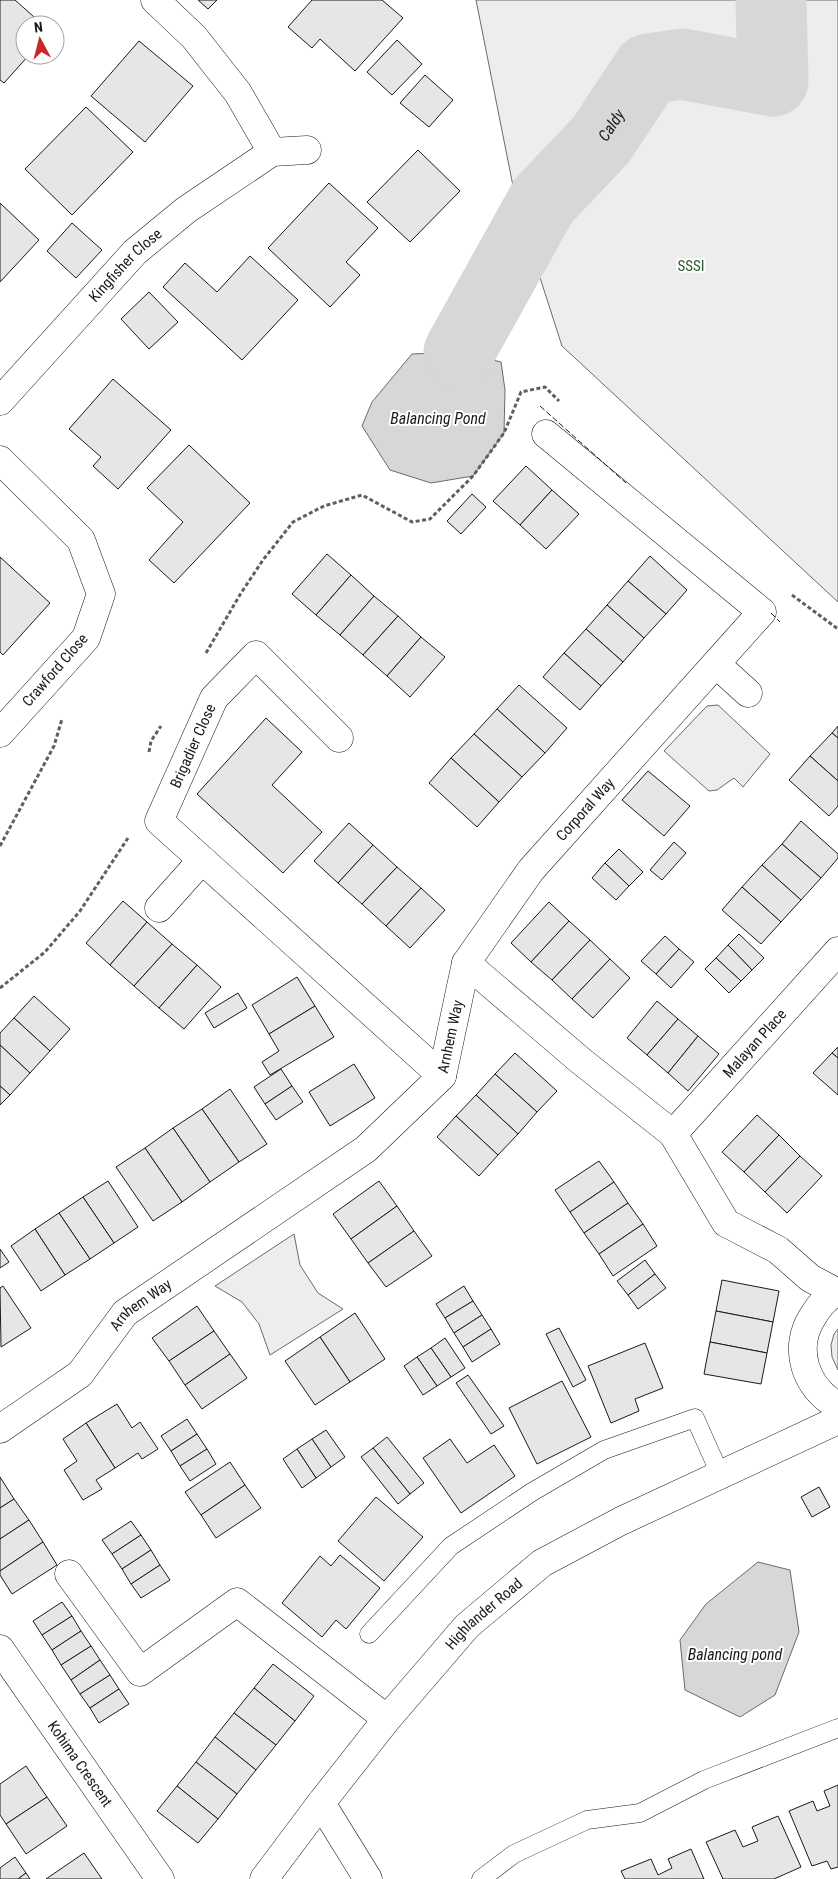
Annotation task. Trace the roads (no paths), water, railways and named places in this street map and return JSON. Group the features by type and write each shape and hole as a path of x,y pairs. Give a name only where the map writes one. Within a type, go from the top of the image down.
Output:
{"street":[{"path":"155,0 194,37 238,93 272,152 307,150"},
{"name":"Kingfisher Close","path":"0,401 135,252 186,210 272,152"},
{"name":"Corporal Way","path":"466,963 531,870 762,612 546,434"},
{"name":"Crawford Close","path":"0,460 81,540 101,594 86,638 0,733"},
{"name":"Brigadier Close","path":"339,738 256,655 214,698 159,821 442,1076"},
{"path":"716,664 748,693"},
{"path":"159,908 202,860"},
{"name":"Malayan Place","path":"673,1134 838,951"},
{"path":"466,963 581,1061 673,1134 726,1223 778,1250 832,1296 807,1325 802,1343 803,1362 810,1380 830,1401"},
{"name":"Arnhem Way","path":"0,1428 80,1374 125,1313 366,1149 442,1076 466,963"},
{"name":"Highlander Road","path":"783,1445 830,1401"},
{"name":"Highlander Road","path":"264,1879 387,1719 467,1626 542,1563 720,1474 838,1420"},
{"path":"70,1574 140,1672 237,1602 387,1719"},
{"name":"Kohima Crescent","path":"0,1649 160,1879"},
{"path":"321,1803 368,1879"}],"lane":[{"path":"369,1634 451,1546 532,1492 604,1450 695,1418 720,1474"},
{"path":"481,1879 514,1854 587,1820 640,1813 704,1780 838,1728"}],"water":[{"name":"Balancing Pond","path":"459,352 501,362 505,390 504,433 473,476 431,483 390,470 362,426 372,402 412,354"},
{"name":"Balancing pond","path":"758,1562 790,1570 799,1632 775,1695 740,1717 685,1690 680,1640 706,1604"}],"waterway":[{"name":"Caldy","path":"459,352 543,201 601,140 648,69 682,64 773,81 771,0"}],"park label":[{"name":"SSSI","path":"691,266"}]}
